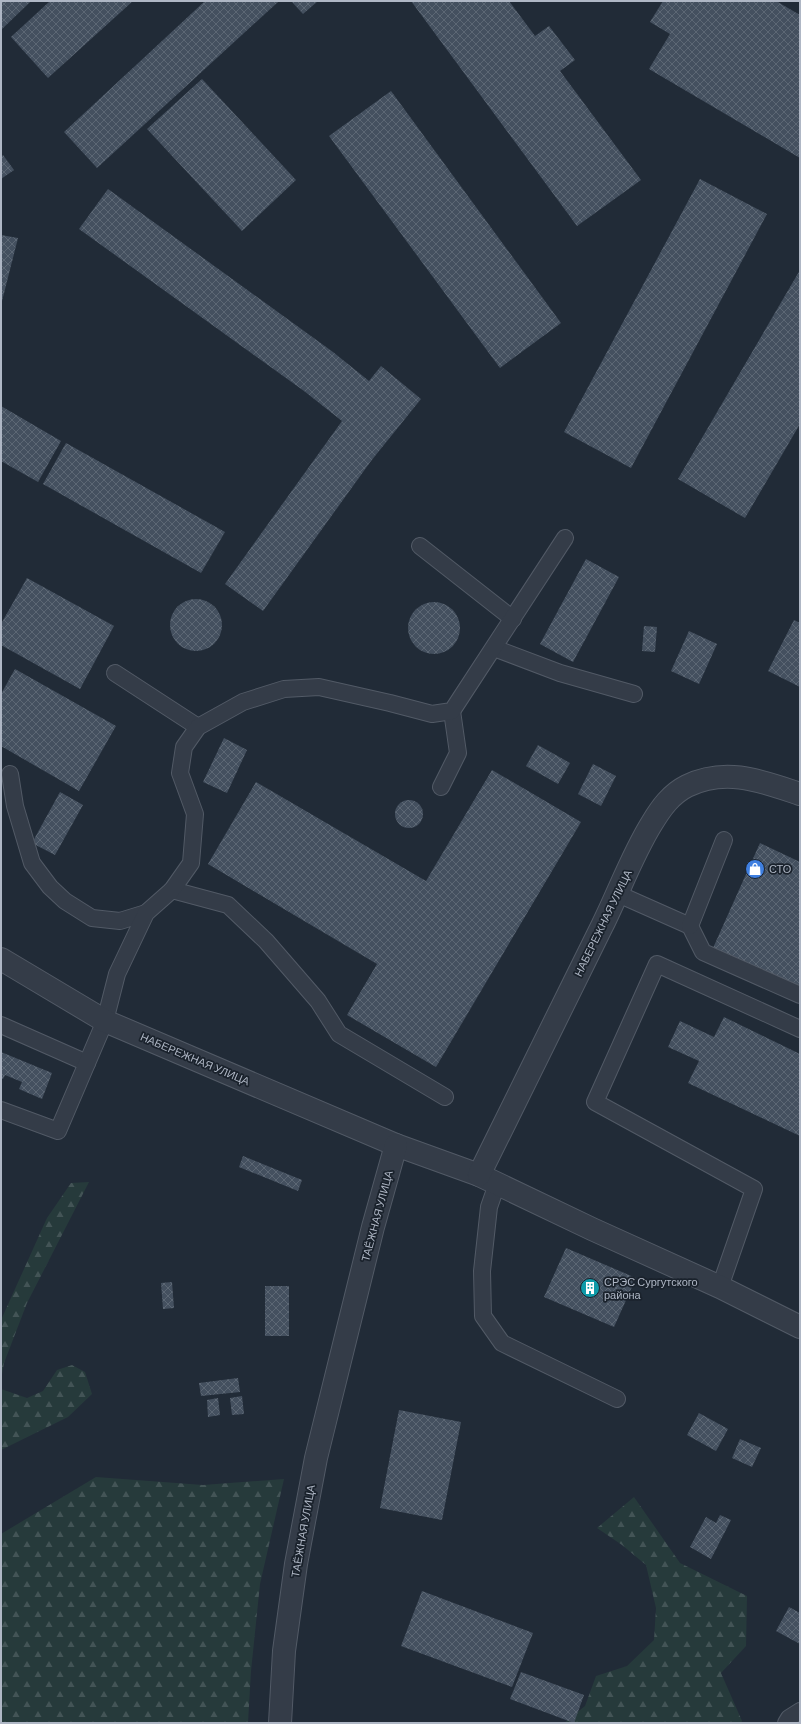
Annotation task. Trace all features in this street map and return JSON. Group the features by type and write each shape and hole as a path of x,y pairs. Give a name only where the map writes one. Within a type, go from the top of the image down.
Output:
{"street":[{"name":"НАБЕРЕЖНАЯ УЛИЦА","path":"488,1179 652,822 667,801 685,786 708,777 733,776 761,781 800,794"},
{"name":"НАБЕРЕЖНАЯ УЛИЦА","path":"1,959 105,1021 396,1145"},
{"path":"396,1145 488,1179 592,1229 720,1287 800,1327"},
{"name":"ТАЁЖНАЯ УЛИЦА","path":"280,1723 284,1651 296,1564 316,1458 373,1227 396,1145"}],"lane":[{"path":"441,787 458,753 452,711 565,538"},
{"path":"420,546 513,619"},
{"path":"494,648 560,673 634,694"},
{"path":"115,673 198,727"},
{"path":"1,1110 58,1131 105,1021 117,974 146,914 172,890 191,863 195,814 180,773 184,747 198,727 243,702 284,689 319,687 432,714 452,711"},
{"path":"10,774 15,806 32,863 50,887 65,901 92,918 120,921 146,914"},
{"path":"690,926 724,840"},
{"path":"172,890 228,905 266,941 308,989 318,1001 339,1034 445,1097"},
{"path":"618,894 690,926 703,952 800,995"},
{"path":"720,1287 754,1189 595,1102 657,964 800,1029"},
{"path":"1,1025 87,1063"},
{"path":"488,1179 489,1207 482,1271 483,1316 502,1344 617,1399"},
{"path":"786,1723 789,1718 800,1711"}],"green space":[{"path":"89,1182 27,1303 4,1363 1,1380 1,1320 47,1218 71,1183"},
{"path":"72,1365 85,1372 92,1394 68,1417 1,1450 1,1389 27,1398 43,1391 57,1370"},
{"path":"96,1477 203,1485 284,1479 260,1584 251,1671 248,1723 1,1723 1,1534"},
{"path":"634,1497 680,1563 747,1596 746,1646 721,1673 742,1721 741,1723 564,1723 585,1706 596,1676 627,1666 654,1640 656,1608 646,1565 622,1545 597,1528"}],"building":[{"path":"1,1 31,1 1,30"},
{"path":"50,1 133,1 48,78 11,37"},
{"path":"205,1 279,1 97,168 64,132"},
{"path":"291,1 318,1 303,14"},
{"path":"411,1 509,1 535,36 549,26 575,60 560,71 641,180 577,226"},
{"path":"663,1 776,1 800,15 800,158 649,69 670,34 650,22"},
{"path":"202,79 296,180 242,231 147,129"},
{"path":"391,91 561,323 500,368 329,136"},
{"path":"3,155 14,170 1,179 1,157"},
{"path":"700,179 767,214 631,468 564,432"},
{"path":"108,189 333,352 369,381 381,366 421,399 371,461 263,611 225,584 342,421 304,391 79,229"},
{"path":"1,235 18,238 1,305"},
{"path":"800,270 800,424 745,518 678,479"},
{"path":"1,406 61,441 38,482 1,461"},
{"path":"66,443 225,532 201,573 43,484"},
{"path":"586,559 619,577 573,662 540,644"},
{"path":"27,578 114,626 80,689 1,645 1,624"},
{"path":"191,599 201,599 211,603 218,610 222,620 222,630 218,640 211,647 201,651 191,651 181,647 174,640 170,630 170,620 174,610 181,603"},
{"path":"429,602 439,602 449,606 456,613 460,623 460,633 456,643 449,650 439,654 429,654 419,650 412,643 408,633 408,623 412,613 419,606"},
{"path":"794,620 800,623 800,687 768,671"},
{"path":"644,626 657,627 655,652 642,651"},
{"path":"689,631 717,644 699,684 671,671"},
{"path":"15,669 116,726 79,791 1,746 1,694"},
{"path":"224,738 247,750 227,793 203,782"},
{"path":"538,745 570,763 558,784 526,766"},
{"path":"593,764 616,776 601,806 578,794"},
{"path":"492,770 581,822 436,1067 347,1015 377,964 208,864 256,782 426,881"},
{"path":"60,792 83,805 55,855 32,843"},
{"path":"409,800 419,804 423,814 419,824 409,828 399,824 395,814 399,804"},
{"path":"760,843 800,862 800,986 713,948"},
{"path":"724,1017 800,1054 800,1136 688,1083 699,1061 668,1047 680,1021 714,1037"},
{"path":"1,1052 52,1073 42,1099 19,1089 22,1082 5,1075 3,1079 1,1079"},
{"path":"243,1156 302,1180 298,1191 239,1167"},
{"name":"СРЭС Сургутского района","path":"566,1248 636,1278 614,1327 544,1297"},
{"path":"172,1282 174,1308 163,1309 161,1283"},
{"path":"265,1286 289,1286 289,1336 265,1336"},
{"path":"238,1378 240,1392 201,1396 199,1383"},
{"path":"242,1396 244,1414 232,1415 230,1398"},
{"path":"218,1398 220,1415 208,1417 207,1400"},
{"path":"399,1410 461,1422 442,1520 380,1508"},
{"path":"699,1413 728,1429 716,1451 687,1435"},
{"path":"740,1439 761,1448 752,1467 732,1458"},
{"path":"720,1515 731,1520 711,1559 690,1547 706,1517 716,1523"},
{"path":"422,1591 533,1633 512,1687 401,1646"},
{"path":"789,1607 800,1613 800,1644 776,1631"},
{"path":"521,1672 584,1695 574,1723 510,1699"}],"place":[{"name":"СТО","path":"755,869"},
{"name":"СРЭС Сургутского района","path":"590,1288"}]}
